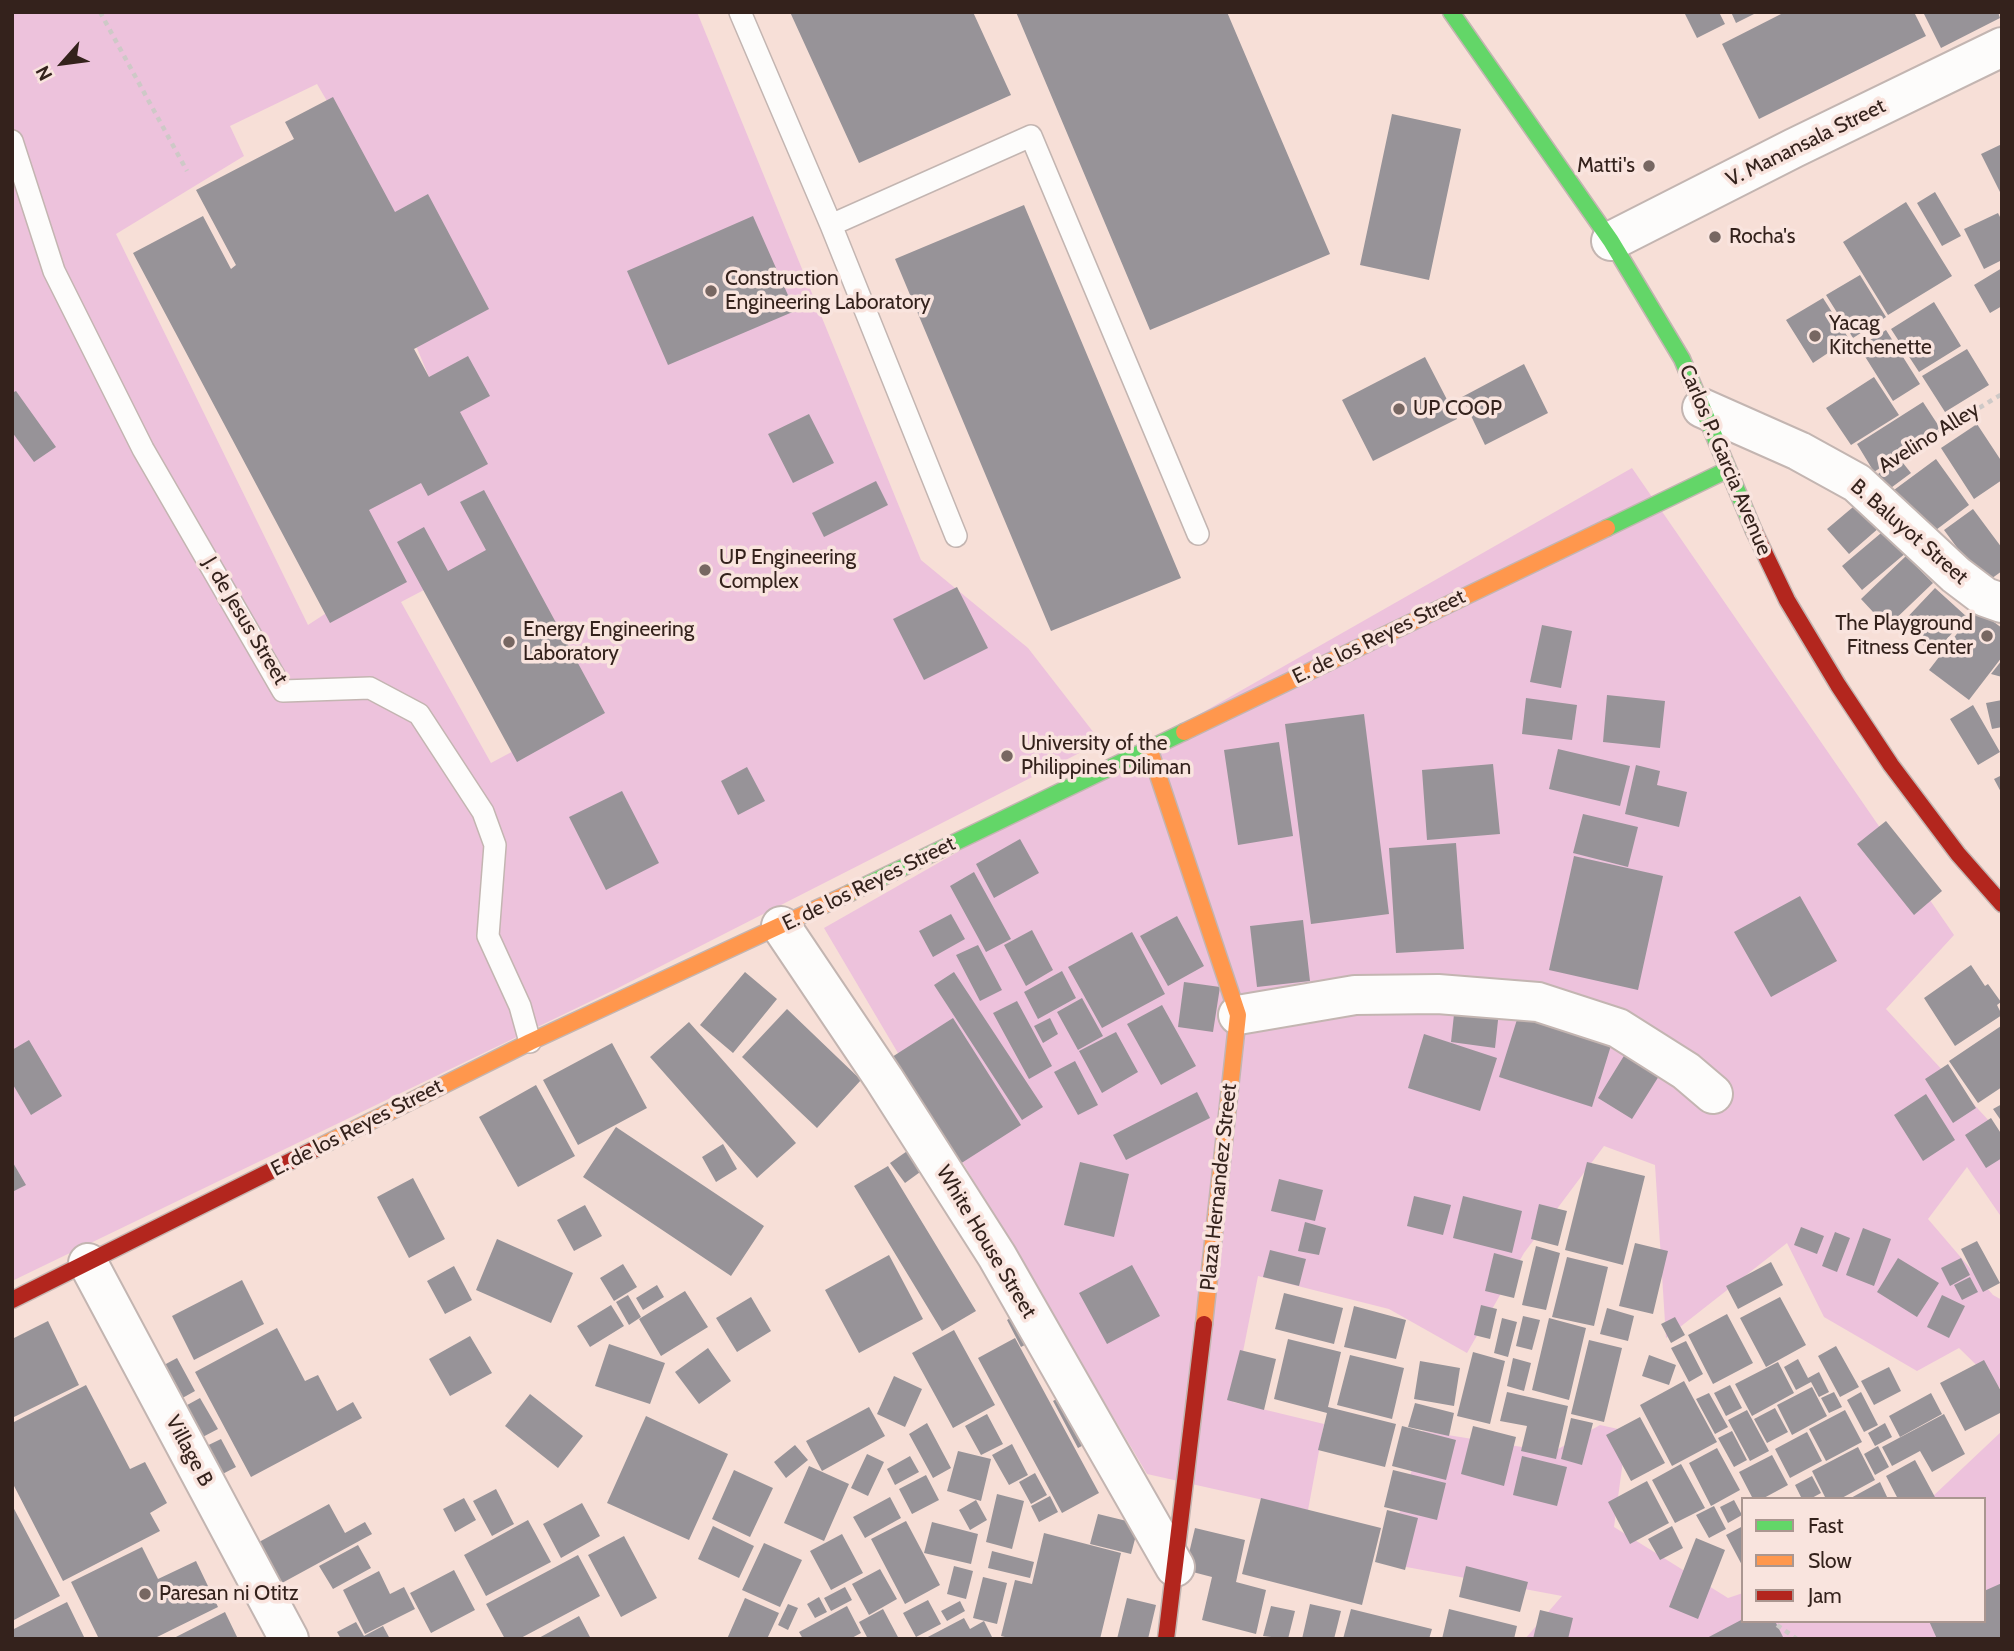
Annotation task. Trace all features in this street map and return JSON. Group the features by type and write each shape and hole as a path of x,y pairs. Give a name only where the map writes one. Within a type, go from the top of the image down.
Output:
{"street":[{"name":"Carlos P. Garcia Avenue","path":"1464,16 1611,242 1682,359 1727,470 1787,600 1838,685 1891,765 1958,854 2002,904"},
{"name":"V. Manansala Street","path":"1611,242 1794,148 2002,47"},
{"name":"B. Baluyot Street","path":"1702,408 1799,451 1857,483 1956,575 1985,597 2002,603"},
{"name":"E. de los Reyes Street","path":"12,1300 530,1042 781,926 1727,470"},
{"name":"Plaza Hernandez Street","path":"1149,748 1238,1015 1215,1237 1166,1639"},
{"name":"White House Street","path":"781,926 884,1079 997,1256 1175,1567"},
{"path":"1238,1015 1355,995 1438,994 1538,1002 1618,1028 1686,1071 1713,1094"},
{"name":"Village B","path":"89,1263 289,1639"}],"lane":[{"path":"740,12 831,225 956,536"},
{"path":"831,225 1031,136 1198,534"},
{"name":"J. de Jesus Street","path":"12,141 54,271 143,449 283,691 370,688 419,714 483,812 495,845 488,936 520,1006 530,1042"}],"path":[{"path":"100,12 187,171"},
{"name":"Avelino Alley","path":"1857,483 2002,394"},
{"path":"1777,1625 1797,1639"}],"shaded area":[{"name":"University of the Philippines Diliman","path":"12,12 2002,12 2002,1639 12,1639"},
{"path":"12,12 697,12 921,560 1028,648 1101,742 616,989 12,1281","holes":["317,84 447,305 409,329 459,449 356,504 386,574 308,625 116,234 244,156 230,126","504,548 588,711 491,763 401,602"]},
{"path":"1632,468 1954,935 1886,1009 2002,1135 2002,1218 1967,1167 1928,1219 1993,1295 2002,1300 2002,1390 1959,1348 1917,1371 1824,1317 1787,1243 1666,1338 1655,1165 1604,1146 1524,1253 1467,1353 1389,1309 1258,1276 1233,1402 1324,1424 1308,1510 1147,1474 824,928"},
{"path":"1600,1425 1627,1431 1614,1527 1728,1598 1741,1594 1741,1623 1986,1623 1986,1497 1932,1497 2002,1431 2002,1639 1525,1639 1562,1596 1385,1563 1423,1431 1553,1452"}],"building":[{"path":"790,12 973,12 1011,95 859,163"},
{"path":"1016,12 1227,12 1330,254 1150,330"},
{"path":"1684,12 1719,12 1725,24 1697,38"},
{"path":"1731,12 1758,12 1736,23"},
{"path":"1785,12 1914,12 1926,36 1759,119 1722,44"},
{"path":"1923,12 1998,12 2000,18 1941,48"},
{"path":"333,97 395,212 428,194 489,309 414,349 429,377 468,356 490,396 460,412 488,464 428,496 421,483 369,510 407,582 330,623 133,253 203,216 231,269 236,265 196,190 294,139 285,122"},
{"path":"1392,114 1461,129 1429,280 1360,265"},
{"path":"2002,144 2002,196 1981,154"},
{"path":"1935,192 1961,236 1942,246 1917,203"},
{"path":"1906,202 1952,276 1888,315 1843,242"},
{"path":"1024,205 1181,578 1051,631 895,259"},
{"path":"1998,213 2002,221 2002,260 1984,269 1964,229"},
{"name":"Construction Engineering Laboratory","path":"753,216 795,311 668,365 627,271"},
{"path":"2002,268 2002,306 1990,313 1974,285"},
{"path":"1860,275 1886,317 1853,338 1826,295"},
{"path":"1823,298 1849,339 1813,363 1786,320"},
{"path":"1934,302 1961,346 1919,372 1891,329"},
{"path":"1886,330 1920,384 1893,401 1859,347"},
{"path":"1967,349 1989,385 1945,412 1922,376"},
{"name":"UP COOP","path":"1425,357 1457,419 1373,461 1342,400"},
{"path":"1524,364 1548,413 1485,445 1462,397"},
{"path":"1874,377 1899,415 1851,445 1826,408"},
{"path":"16,391 56,447 34,462 12,432 12,393"},
{"path":"1923,402 1940,428 1874,472 1857,444"},
{"path":"809,414 834,463 793,483 768,434"},
{"path":"1977,424 2002,462 2002,480 1974,499 1941,448"},
{"path":"1899,458 1911,473 1880,496 1869,481"},
{"path":"1936,459 1969,505 1928,536 1894,490"},
{"path":"876,481 888,505 824,537 812,513"},
{"name":"Energy Engineering Laboratory","path":"484,490 605,713 517,762 397,542 424,527 448,571 486,550 460,502"},
{"path":"1859,502 1880,527 1849,554 1827,529"},
{"path":"1973,509 2002,548 2002,571 1984,584 1944,530"},
{"path":"1887,528 1907,552 1862,590 1842,566"},
{"path":"1906,556 1933,583 1887,627 1861,599"},
{"path":"957,587 988,648 924,680 893,619"},
{"path":"1935,588 1967,617 1933,654 1901,624"},
{"path":"1976,609 2002,628 2002,657 1969,700 1929,670"},
{"path":"1542,625 1572,631 1561,688 1530,682"},
{"path":"2002,660 2002,677 1991,674"},
{"path":"1607,695 1665,701 1660,748 1603,742"},
{"path":"1526,698 1577,705 1572,740 1522,734"},
{"path":"2002,700 2002,727 1992,729 1986,703"},
{"path":"1973,705 2000,752 1978,765 1950,719"},
{"path":"1364,714 1389,914 1311,924 1285,724"},
{"path":"1279,742 1293,836 1238,845 1224,750"},
{"path":"1558,749 1630,766 1620,806 1549,789"},
{"path":"1493,764 1500,834 1427,840 1422,770"},
{"path":"1636,765 1660,771 1657,785 1687,792 1679,827 1625,814"},
{"path":"747,767 765,801 738,815 721,781"},
{"path":"2002,775 2002,794 1994,779"},
{"path":"622,791 659,863 606,890 569,817"},
{"path":"1583,814 1638,827 1628,867 1573,853"},
{"path":"1886,821 1942,891 1914,915 1857,844"},
{"path":"1020,839 1039,873 994,898 976,864"},
{"path":"1456,843 1464,949 1396,953 1389,848"},
{"path":"1574,856 1663,876 1638,990 1549,970"},
{"path":"974,872 1011,939 986,952 950,886"},
{"path":"1800,896 1837,961 1771,997 1734,932"},
{"path":"951,914 965,939 933,957 919,931"},
{"path":"1177,916 1204,966 1168,986 1140,936"},
{"path":"1303,920 1310,981 1257,987 1250,926"},
{"path":"1032,930 1053,970 1026,986 1004,945"},
{"path":"1132,932 1165,994 1102,1028 1068,967"},
{"path":"978,945 1002,990 980,1001 956,955"},
{"path":"1971,965 1985,986 1988,984 2001,1002 1997,1005 2002,1015 1955,1046 1924,998"},
{"path":"1062,971 1076,998 1038,1019 1024,992"},
{"path":"745,972 777,999 733,1053 700,1025"},
{"path":"954,972 1043,1107 1022,1120 934,985"},
{"path":"1184,982 1220,987 1213,1032 1178,1027"},
{"path":"1456,996 1500,1002 1495,1048 1451,1042"},
{"path":"1082,998 1103,1036 1078,1050 1057,1012"},
{"path":"1017,1001 1052,1066 1029,1079 993,1013"},
{"path":"1162,1005 1196,1066 1161,1085 1127,1024"},
{"path":"787,1009 861,1080 817,1128 742,1057"},
{"path":"1520,1010 1613,1039 1592,1107 1499,1077"},
{"path":"953,1018 1021,1125 960,1164 892,1057"},
{"path":"1050,1018 1058,1034 1043,1043 1034,1026"},
{"path":"689,1022 796,1143 757,1178 650,1057"},
{"path":"2001,1026 2002,1087 1978,1103 1949,1061"},
{"path":"1116,1032 1138,1072 1102,1093 1079,1051"},
{"path":"1424,1034 1497,1058 1480,1111 1408,1088"},
{"path":"29,1040 62,1096 31,1115 12,1083 12,1050"},
{"path":"612,1043 647,1108 578,1145 543,1080"},
{"path":"1630,1046 1664,1068 1632,1119 1598,1098"},
{"path":"1075,1061 1098,1105 1078,1115 1054,1072"},
{"path":"1948,1064 1976,1108 1953,1123 1925,1079"},
{"path":"536,1085 575,1156 518,1187 479,1117"},
{"path":"1197,1092 1210,1118 1126,1160 1113,1135"},
{"path":"1926,1094 1955,1140 1923,1161 1894,1115"},
{"path":"2002,1104 2002,1122 1993,1109"},
{"path":"1991,1118 2002,1135 2002,1158 1986,1168 1965,1135"},
{"path":"616,1127 764,1226 731,1276 583,1177"},
{"path":"723,1144 737,1169 716,1182 702,1157"},
{"path":"913,1147 927,1167 905,1183 890,1163"},
{"path":"12,1161 26,1185 12,1192"},
{"path":"1080,1162 1129,1174 1114,1237 1064,1225"},
{"path":"1587,1162 1645,1176 1623,1265 1565,1250"},
{"path":"888,1166 976,1311 942,1331 854,1186"},
{"path":"413,1178 445,1239 409,1258 377,1197"},
{"path":"1279,1179 1323,1190 1315,1221 1271,1211"},
{"path":"1414,1196 1451,1205 1443,1235 1407,1226"},
{"path":"1463,1196 1522,1211 1512,1253 1453,1238"},
{"path":"1539,1204 1567,1211 1558,1246 1531,1239"},
{"path":"585,1205 602,1236 574,1251 557,1220"},
{"path":"1305,1222 1326,1228 1319,1255 1298,1251"},
{"path":"1801,1227 1824,1236 1817,1254 1794,1245"},
{"path":"1863,1228 1891,1239 1874,1286 1846,1275"},
{"path":"1835,1232 1850,1238 1837,1272 1822,1266"},
{"path":"497,1239 573,1273 551,1323 476,1290"},
{"path":"1977,1241 2000,1283 1983,1292 1961,1249"},
{"path":"1635,1243 1668,1251 1653,1314 1619,1306"},
{"path":"1536,1246 1560,1253 1546,1310 1522,1305"},
{"path":"1270,1250 1306,1259 1299,1286 1263,1277"},
{"path":"1494,1253 1523,1261 1514,1298 1485,1291"},
{"path":"889,1255 923,1319 859,1353 825,1290"},
{"path":"1567,1257 1608,1267 1594,1326 1552,1317"},
{"path":"1898,1258 1939,1283 1917,1317 1877,1292"},
{"path":"1961,1258 1970,1275 1950,1286 1941,1268"},
{"path":"1771,1262 1783,1285 1738,1309 1726,1286"},
{"path":"623,1264 637,1287 614,1301 600,1278"},
{"path":"1132,1265 1160,1316 1107,1344 1079,1293"},
{"path":"454,1266 472,1300 445,1314 427,1281"},
{"path":"1970,1277 1978,1292 1962,1300 1954,1285"},
{"path":"242,1280 264,1324 194,1360 172,1316"},
{"path":"657,1285 664,1297 643,1310 636,1298"},
{"path":"685,1291 708,1327 661,1356 639,1319"},
{"path":"1284,1293 1343,1308 1334,1344 1275,1329"},
{"path":"628,1295 641,1317 629,1325 616,1302"},
{"path":"1942,1295 1965,1306 1949,1338 1927,1327"},
{"path":"751,1297 771,1331 737,1352 716,1318"},
{"path":"1780,1297 1806,1345 1766,1367 1740,1318"},
{"path":"611,1305 624,1326 590,1347 577,1326"},
{"path":"1481,1305 1497,1309 1490,1339 1474,1335"},
{"path":"1354,1306 1406,1320 1396,1359 1344,1347"},
{"path":"1607,1308 1634,1316 1628,1341 1600,1334"},
{"path":"1019,1313 1034,1340 1021,1347 1007,1320"},
{"path":"1727,1314 1753,1363 1713,1384 1688,1335"},
{"path":"1523,1316 1540,1320 1532,1350 1516,1346"},
{"path":"1675,1317 1685,1335 1671,1343 1661,1324"},
{"path":"1502,1318 1517,1322 1508,1357 1494,1353"},
{"path":"1549,1318 1586,1328 1569,1400 1532,1390"},
{"path":"48,1321 79,1385 12,1418 12,1339"},
{"path":"277,1328 305,1381 318,1375 337,1411 353,1402 362,1418 251,1477 195,1372"},
{"path":"954,1330 995,1405 953,1428 912,1353"},
{"path":"470,1336 492,1373 450,1396 429,1359"},
{"path":"1015,1338 1099,1493 1062,1513 978,1358"},
{"path":"1288,1339 1341,1352 1328,1407 1396,1424 1385,1467 1318,1450 1327,1413 1274,1399"},
{"path":"1589,1340 1622,1348 1604,1422 1571,1414"},
{"path":"1686,1341 1703,1374 1689,1382 1671,1348"},
{"path":"609,1344 665,1363 650,1404 595,1386"},
{"path":"1836,1346 1859,1387 1840,1397 1818,1356"},
{"path":"708,1348 731,1381 699,1404 675,1372"},
{"path":"1240,1350 1276,1359 1264,1410 1227,1400"},
{"path":"1473,1352 1505,1361 1490,1424 1457,1416"},
{"path":"1350,1355 1404,1368 1392,1419 1337,1405"},
{"path":"1649,1355 1676,1365 1669,1385 1642,1376"},
{"path":"177,1358 195,1391 168,1406 151,1372"},
{"path":"1513,1358 1531,1363 1524,1391 1507,1386"},
{"path":"1798,1359 1808,1378 1819,1372 1829,1392 1819,1397 1811,1382 1796,1390 1784,1367"},
{"path":"1984,1360 2002,1393 2002,1412 1965,1431 1940,1383"},
{"path":"1420,1361 1460,1368 1454,1406 1414,1399"},
{"path":"1778,1362 1794,1393 1752,1416 1735,1384"},
{"path":"1889,1367 1901,1391 1874,1405 1861,1381"},
{"path":"894,1376 922,1389 905,1427 877,1414"},
{"path":"1684,1381 1717,1442 1672,1466 1640,1405"},
{"path":"86,1385 130,1469 145,1462 167,1503 150,1513 160,1531 63,1581 12,1482 12,1423"},
{"path":"1730,1385 1742,1408 1726,1416 1714,1393"},
{"path":"1812,1387 1827,1416 1792,1435 1777,1405"},
{"path":"1069,1392 1095,1439 1078,1448 1053,1401"},
{"path":"1507,1392 1568,1406 1556,1459 1521,1451 1527,1426 1500,1421"},
{"path":"1834,1392 1842,1407 1829,1413 1821,1398"},
{"path":"1861,1392 1878,1425 1864,1432 1847,1400"},
{"path":"1709,1393 1728,1427 1715,1434 1696,1399"},
{"path":"1931,1393 1942,1414 1900,1437 1889,1416"},
{"path":"530,1394 583,1436 558,1468 505,1426"},
{"path":"200,1398 218,1429 195,1441 178,1410"},
{"path":"1415,1403 1454,1413 1449,1436 1408,1427"},
{"path":"869,1407 885,1436 822,1471 806,1441"},
{"path":"1775,1408 1788,1432 1767,1443 1754,1419"},
{"path":"1747,1410 1769,1451 1750,1461 1728,1420"},
{"path":"1845,1410 1862,1442 1826,1461 1809,1429"},
{"path":"987,1414 1003,1444 981,1455 965,1426"},
{"path":"1944,1414 1965,1454 1932,1472 1920,1451 1892,1466 1882,1447"},
{"path":"646,1416 728,1454 689,1540 607,1503"},
{"path":"1640,1417 1665,1463 1631,1481 1606,1435"},
{"path":"1571,1418 1593,1423 1582,1465 1561,1459"},
{"path":"927,1423 951,1468 933,1478 909,1434"},
{"path":"1885,1423 1892,1437 1875,1446 1868,1433"},
{"path":"1402,1426 1456,1440 1446,1480 1392,1466"},
{"path":"1473,1426 1516,1437 1504,1486 1461,1474"},
{"path":"1732,1431 1747,1460 1734,1467 1718,1438"},
{"path":"1807,1432 1822,1461 1790,1478 1775,1449"},
{"path":"221,1439 236,1467 209,1481 194,1452"},
{"path":"1012,1444 1028,1475 1009,1485 992,1455"},
{"path":"795,1445 808,1460 786,1478 774,1462"},
{"path":"1878,1446 1889,1467 1875,1475 1864,1454"},
{"path":"1858,1447 1875,1480 1844,1497 1825,1497 1812,1471"},
{"path":"1717,1448 1740,1490 1711,1506 1689,1463"},
{"path":"958,1451 991,1459 981,1501 947,1491"},
{"path":"867,1454 884,1462 868,1496 851,1488"},
{"path":"1772,1455 1788,1485 1766,1497 1752,1497 1739,1472"},
{"path":"910,1456 919,1472 895,1485 887,1469"},
{"path":"1522,1456 1567,1467 1557,1506 1513,1495"},
{"path":"1915,1460 1935,1497 1897,1497 1886,1476"},
{"path":"1681,1464 1705,1508 1675,1523 1652,1480"},
{"path":"809,1466 849,1484 824,1541 784,1523"},
{"path":"734,1470 773,1488 750,1537 712,1519"},
{"path":"1393,1470 1446,1483 1437,1520 1384,1507"},
{"path":"1035,1473 1047,1495 1031,1504 1019,1482"},
{"path":"926,1475 939,1500 912,1514 899,1489"},
{"path":"1812,1476 1821,1493 1814,1497 1801,1497 1795,1485"},
{"path":"1647,1481 1669,1523 1630,1544 1608,1502"},
{"path":"1880,1482 1887,1497 1853,1497"},
{"path":"496,1489 514,1524 492,1536 473,1501"},
{"path":"997,1494 1024,1501 1012,1549 986,1542"},
{"path":"1050,1496 1058,1512 1039,1522 1031,1506"},
{"path":"890,1497 901,1518 865,1538 853,1517"},
{"path":"464,1498 476,1520 455,1532 443,1509"},
{"path":"1261,1498 1381,1528 1362,1605 1242,1574"},
{"path":"976,1500 987,1520 970,1530 959,1510"},
{"path":"1734,1500 1741,1516 1728,1523 1720,1507"},
{"path":"582,1503 600,1536 561,1558 543,1524"},
{"path":"329,1504 345,1533 365,1522 372,1534 271,1589 248,1548"},
{"path":"12,1505 60,1596 12,1621"},
{"path":"1714,1506 1726,1529 1709,1538 1696,1515"},
{"path":"1387,1510 1418,1518 1405,1570 1375,1562"},
{"path":"1098,1514 1139,1524 1131,1554 1090,1544"},
{"path":"528,1520 551,1562 486,1596 464,1555"},
{"path":"906,1521 940,1585 905,1604 871,1539"},
{"path":"932,1522 978,1534 971,1564 924,1553"},
{"path":"713,1526 754,1546 739,1578 698,1559"},
{"path":"1672,1526 1683,1548 1660,1560 1648,1539"},
{"path":"1741,1527 1741,1563 1726,1535"},
{"path":"1195,1528 1245,1540 1236,1582 1266,1590 1256,1634 1202,1620 1212,1577 1185,1570"},
{"path":"1044,1533 1121,1553 1100,1639 1013,1639 1001,1636 1015,1580 1032,1584"},
{"path":"842,1534 863,1573 831,1590 810,1551"},
{"path":"624,1536 657,1598 621,1617 588,1555"},
{"path":"1696,1538 1725,1550 1698,1619 1669,1607"},
{"path":"764,1543 802,1560 780,1607 742,1590"},
{"path":"358,1545 371,1568 333,1589 319,1566"},
{"name":"Paresan ni Otitz","path":"142,1547 158,1579 196,1561 218,1607 153,1639 99,1639 71,1582"},
{"path":"992,1551 1034,1562 1030,1578 988,1568"},
{"path":"578,1555 600,1596 519,1639 505,1639 486,1604"},
{"path":"954,1566 973,1571 966,1599 947,1594"},
{"path":"1466,1566 1528,1582 1520,1612 1459,1597"},
{"path":"880,1569 897,1599 869,1615 852,1584"},
{"path":"454,1570 475,1610 431,1633 410,1593"},
{"path":"379,1571 390,1594 404,1587 415,1609 365,1634 343,1590"},
{"path":"983,1577 1007,1583 997,1624 973,1618"},
{"path":"2002,1583 2002,1639 1937,1639 1930,1623 1986,1623 1986,1590"},
{"path":"845,1587 852,1600 831,1611 824,1598"},
{"path":"819,1597 827,1612 815,1618 807,1604"},
{"path":"745,1598 779,1613 767,1639 727,1639"},
{"path":"1127,1598 1156,1605 1148,1639 1117,1639"},
{"path":"928,1600 941,1624 916,1637 903,1613"},
{"path":"960,1601 965,1611 947,1621 941,1611"},
{"path":"67,1602 85,1639 12,1639 12,1630"},
{"path":"788,1604 798,1608 788,1630 778,1625"},
{"path":"1310,1604 1341,1611 1334,1639 1302,1639"},
{"path":"847,1606 861,1633 850,1639 803,1639 799,1632"},
{"path":"1271,1606 1295,1611 1288,1639 1263,1636"},
{"path":"883,1609 899,1639 868,1639 859,1622"},
{"path":"1351,1609 1432,1629 1429,1639 1343,1639"},
{"path":"1449,1609 1517,1626 1514,1639 1442,1639"},
{"path":"1540,1610 1573,1618 1568,1639 1533,1639"},
{"path":"225,1612 238,1639 172,1639"},
{"path":"579,1616 591,1639 537,1639"},
{"path":"964,1618 970,1629 984,1621 993,1639 924,1639"},
{"path":"1741,1620 1741,1623 1776,1623 1784,1639 1705,1639"},
{"path":"356,1622 364,1636 383,1626 390,1639 341,1639 337,1632"}],"traffic: fast":[{"path":"1451,12 1611,241 1682,359 1754,531"},
{"path":"1607,528 1727,470"},
{"path":"850,893 1184,732"}],"traffic: slow":[{"path":"1184,732 1607,528"},
{"path":"1149,748 1238,1015 1204,1324"},
{"path":"315,1149 530,1042 850,893"}],"traffic: jam":[{"path":"1754,531 1787,600 1838,685 1891,765 1958,854 2002,904"},
{"path":"12,1300 315,1149"},
{"path":"1166,1639 1204,1324"}],"place":[{"name":"Matti's","path":"1649,166"},
{"name":"Rocha's","path":"1715,237"},
{"name":"Construction Engineering Laboratory","path":"711,291"},
{"name":"Yacag Kitchenette","path":"1815,336"},
{"name":"UP COOP","path":"1399,409"},
{"name":"UP Engineering Complex","path":"705,570"},
{"name":"The Playground Fitness Center","path":"1987,636"},
{"name":"Energy Engineering Laboratory","path":"509,642"},
{"name":"University of the Philippines Diliman","path":"1007,756"},
{"name":"Paresan ni Otitz","path":"145,1594"}]}
